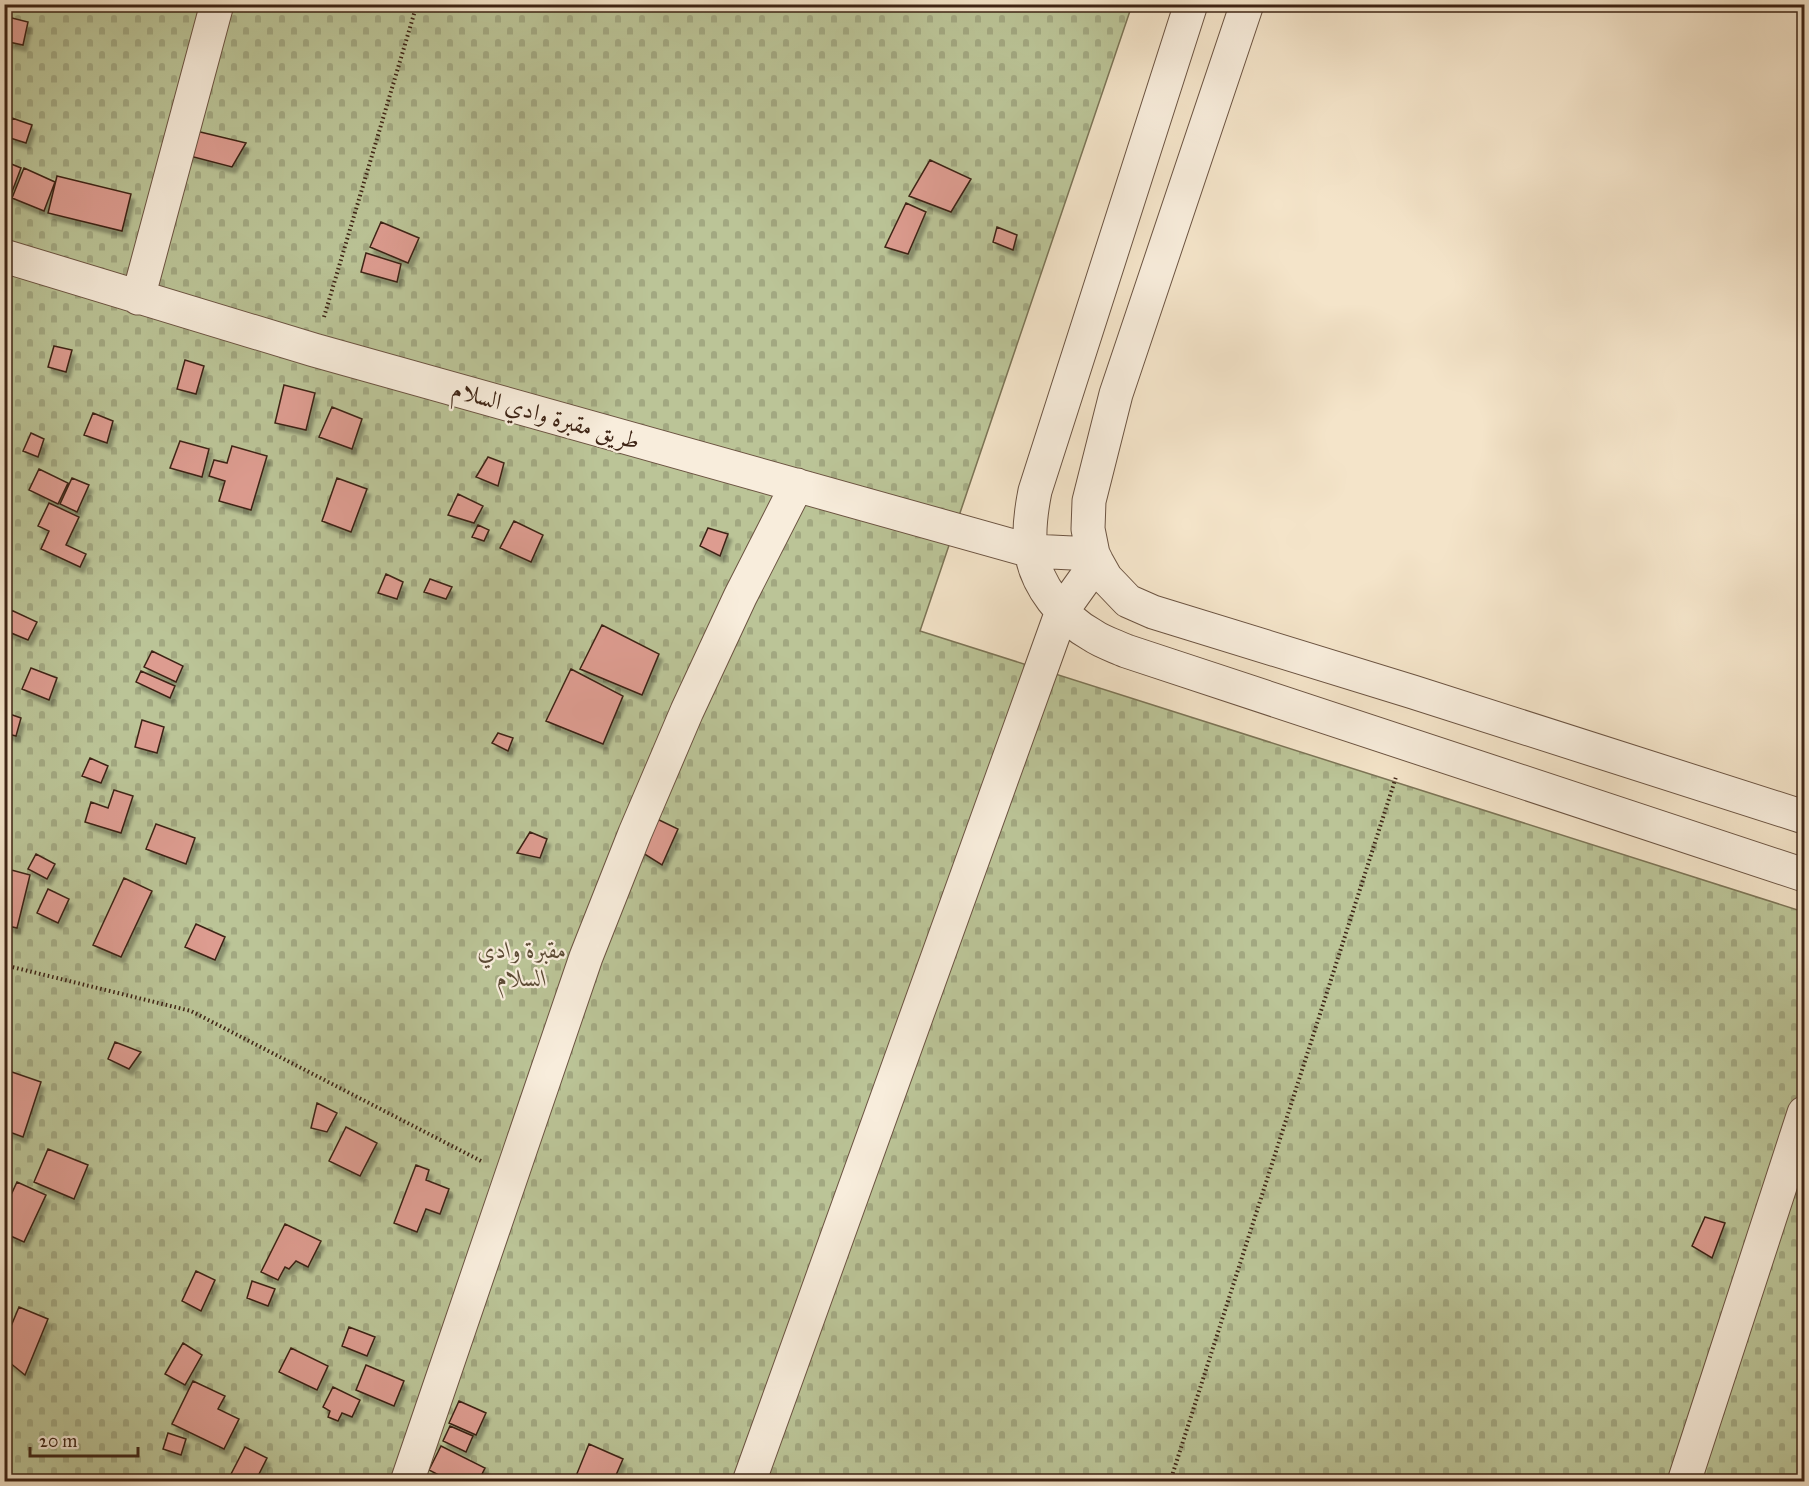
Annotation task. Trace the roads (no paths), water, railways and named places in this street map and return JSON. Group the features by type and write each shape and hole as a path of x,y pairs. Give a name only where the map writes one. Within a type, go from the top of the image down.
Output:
{"street":[{"path":"138,297 217,4"},
{"path":"1191,4 1035,491 1030,519 1031,551 1047,591 1062,611 1091,635 1126,651 1804,875"},
{"path":"1247,4 1116,394 1089,501 1088,529 1095,558 1106,578 1128,601 1153,612 1804,817"},
{"name":"طريق مقبرة وادي السلام","path":"4,256 314,350 1031,551 1095,558"},
{"path":"407,1482 586,957 687,711 740,597 797,485"},
{"path":"748,1482 1062,611 1095,558"},
{"path":"1684,1482 1804,1113"}],"park label":[{"name":"مقبرة وادي السلام","path":"522,964"}]}
